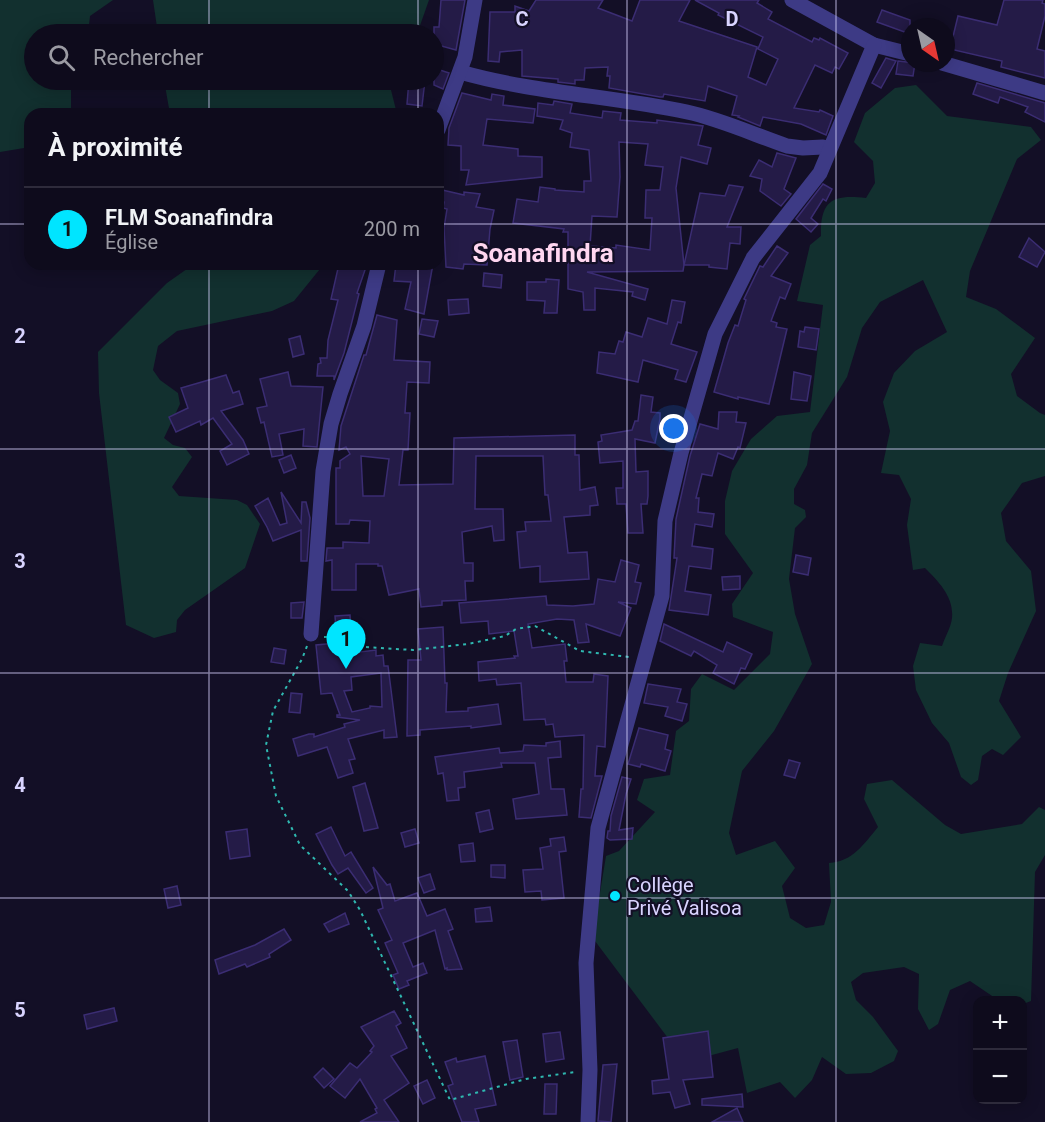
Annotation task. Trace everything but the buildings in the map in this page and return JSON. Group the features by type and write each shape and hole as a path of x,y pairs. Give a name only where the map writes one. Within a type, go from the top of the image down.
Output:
{"street":[{"path":"444,114 465,57 475,0"},
{"path":"792,0 874,45 901,52"},
{"path":"588,1122 590,1070 586,963 598,828 662,596 664,521 681,453 715,334 753,258 820,173 874,45"},
{"path":"955,67 1045,93"},
{"path":"460,72 490,81 602,97 689,113 787,146 823,147"},
{"path":"311,634 323,471 331,424 364,326 378,270"}],"path":[{"path":"590,1070 526,1079 450,1100 360,910 348,891 300,845 276,796 266,746 273,711 302,659 311,634 319,637 336,637 348,646 413,650 468,644 505,636 516,629 535,626 580,651 644,659"}],"green space":[{"path":"0,0 113,0 90,16 89,24 24,24 24,90 71,90 71,108 24,108 24,148 0,152"},
{"path":"153,0 429,0 421,24 157,24"},
{"path":"916,85 947,116 1031,127 1041,140 1017,159 970,271 966,297 996,309 1035,338 1011,374 1017,396 1045,415 1045,476 1022,483 1001,513 1006,541 1031,571 1036,611 1008,673 999,701 1021,737 1003,755 992,749 982,756 978,780 971,785 961,777 949,743 932,723 916,690 913,666 920,643 942,646 952,618 951,603 940,584 925,568 913,570 907,525 911,499 899,475 881,473 890,431 883,402 894,373 915,351 947,332 923,280 880,302 862,328 847,377 812,433 807,465 794,489 794,504 805,510 806,517 795,528 789,579 795,614 812,664 774,731 742,771 729,833 736,855 775,841 795,868 782,886 790,918 806,928 824,925 831,902 829,863 851,856 878,827 864,799 867,784 892,780 945,825 961,834 1022,824 1039,807 1045,810 1045,855 1035,872 1031,1001 1027,1002 1027,996 992,996 970,981 950,990 938,1024 929,1030 918,1009 919,974 904,967 863,973 851,982 856,1000 873,1017 898,1051 894,1061 871,1073 846,1074 822,1057 812,1080 795,1098 780,1082 747,1093 738,1048 686,1062 595,941 597,911 606,856 619,851 655,812 637,800 644,779 670,775 676,731 689,721 691,689 702,674 734,690 770,654 773,632 733,617 732,604 753,573 725,534 725,501 732,471 751,439 777,416 810,412 823,305 797,301 810,245 821,236 823,214 831,202 845,197 866,198 875,183 873,161 854,142 865,113 895,88"},
{"path":"166,90 391,90 396,108 169,108"},
{"path":"185,270 319,270 294,301 272,311 177,331 158,346 153,370 160,380 178,393 180,404 164,438 173,445 185,448 192,457 172,487 179,496 237,500 247,505 260,524 245,568 185,610 177,620 176,632 154,638 126,625 99,393 98,352 167,283"}],"place":[{"name":"FLM Soanafindra","path":"346,669"},
{"name":"Collège Privé Valisoa","path":"615,896"}],"district":[{"name":"Soanafindra","path":"543,253"}]}
